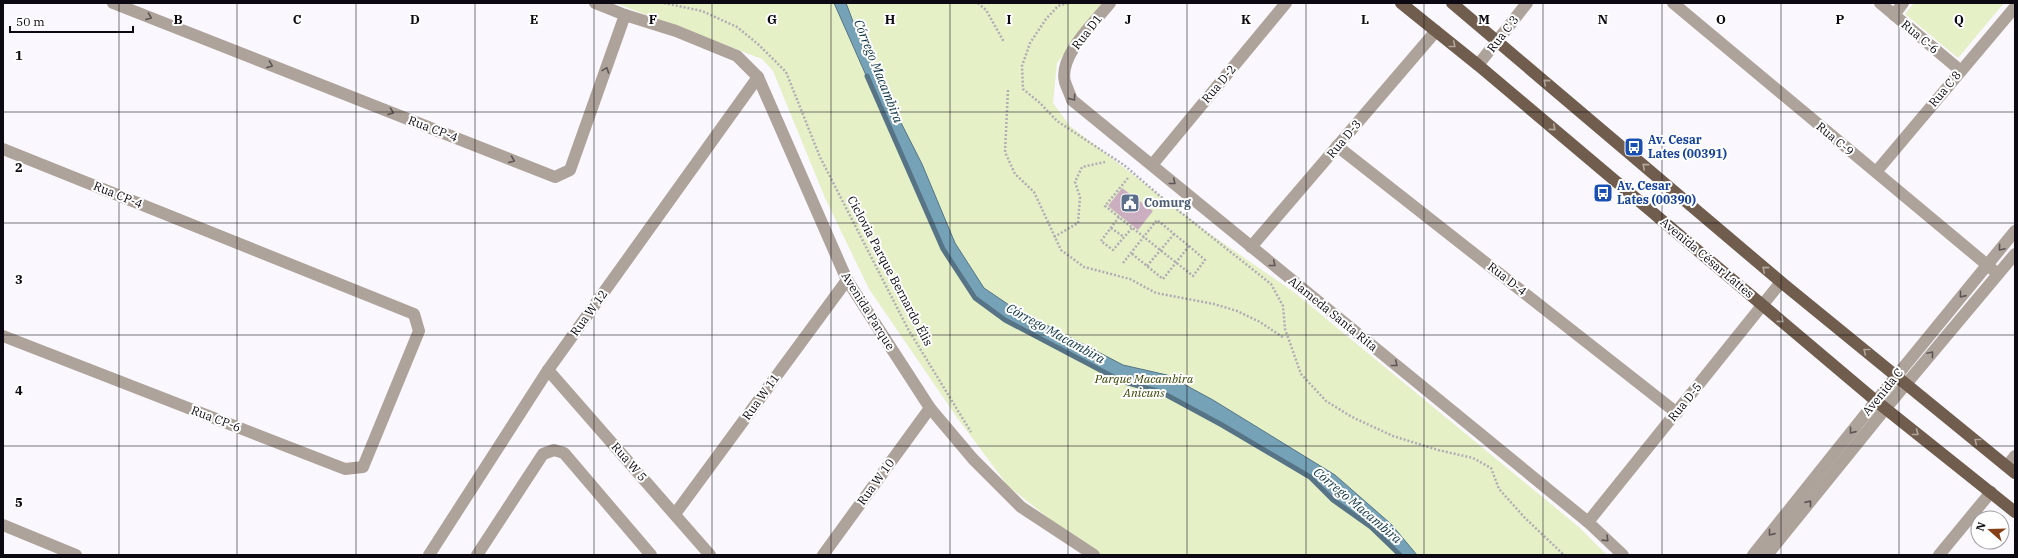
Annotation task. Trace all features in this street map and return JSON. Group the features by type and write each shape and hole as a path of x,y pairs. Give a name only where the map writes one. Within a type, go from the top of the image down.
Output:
{"main road":[{"name":"Avenida César Lattes","path":"1401,3 1478,65 1876,401 2015,512"},
{"path":"1452,3 1781,282 2011,469"}],"street":[{"name":"Rua CP-4","path":"113,3 555,177 570,170 625,15"},
{"path":"595,3 625,15"},
{"name":"Rua D1","path":"1066,62 1077,43 1110,3"},
{"name":"Rua D-2","path":"1152,165 1286,3"},
{"name":"Rua C 3","path":"1478,65 1527,3"},
{"name":"Rua C-9","path":"1673,3 1998,274"},
{"name":"Rua C-6","path":"1880,3 1961,70"},
{"path":"1894,15 1903,3"},
{"name":"Rua C 8","path":"1876,172 2015,7"},
{"name":"Avenida Parque","path":"625,15 676,31 737,56 758,77 847,280 930,408 973,459 1021,507 1094,555"},
{"name":"Rua D-3","path":"1251,247 1436,31"},
{"name":"Alameda Santa Rita","path":"1066,62 1064,81 1072,100 1588,522 1623,555"},
{"name":"Rua W 12","path":"429,555 548,370 758,77"},
{"name":"Rua D-4","path":"1337,146 1676,413"},
{"name":"Rua CP-4","path":"3,149 414,314 419,331 390,400"},
{"name":"Avenida C","path":"1753,555 1896,376 2015,231"},
{"name":"Avenida C","path":"1767,555 1886,408 2015,254"},
{"name":"Rua W 11","path":"675,514 847,280"},
{"name":"Rua D-5","path":"1588,522 1781,282"},
{"name":"Rua CP-6","path":"3,336 345,469 363,467 390,400"},
{"name":"Rua W 5","path":"548,370 710,555"},
{"name":"Rua W 10","path":"823,555 930,408"},
{"path":"477,555 543,454 554,450 564,453 651,555"},
{"path":"2011,469 2015,456"},
{"path":"1939,555 1991,492"},
{"path":"3,525 76,555"}],"path":[{"name":"Ciclovia Parque Bernardo Élis","path":"664,3 702,11 737,27 759,45 786,72 830,178 908,329 971,433"},
{"path":"978,3 986,10 1004,42"},
{"path":"1068,3 1058,6 1046,19 1030,43 1022,66 1023,89 1040,103 1057,121 1124,165 1160,196 1271,284 1283,306 1285,329 1301,374 1326,401 1352,417 1394,436 1438,450 1473,458 1492,468 1499,488 1525,518 1564,555"},
{"path":"1008,90 1005,152 1016,174 1034,192 1061,250 1084,267 1130,279 1156,293 1214,304 1237,312 1260,322 1284,338"},
{"path":"1054,237 1078,223 1080,197 1075,182 1082,167 1105,162"},
{"path":"1123,263 1144,237 1157,220 1206,260 1193,276 1176,262 1160,250 1144,237 1132,228 1105,206 1128,178"},
{"path":"1119,217 1101,240 1113,250 1132,228"},
{"path":"1111,228 1124,238"},
{"path":"1147,266 1174,234"},
{"path":"1131,253 1164,279 1189,246"}],"green space":[{"name":"Parque Macambira Anicuns","path":"615,3 1106,3 1057,63 1053,103 1070,126 1206,231 1295,293 1580,528 1607,555 1100,555 1061,528 1008,486 958,419 869,289 825,198 773,71 762,59"},
{"path":"1914,3 2004,3 1958,58 1905,14"}],"water":[{"path":"834,3 846,3 864,50 922,164 955,243 984,288 1012,307 1123,365 1167,375 1213,400 1335,475 1391,524 1417,555 1400,555 1371,527 1333,500 1310,477 1222,425 1162,392 1121,381 1005,320 975,298 943,249"}],"building":[{"path":"1122,188 1153,211 1138,230 1108,206"}],"waterway":[{"name":"Córrego Macambira","path":"867,76 943,249 975,298 1005,320 1121,381 1161,392 1222,425 1310,477 1333,500 1371,527 1400,555"}],"place":[{"name":"Av. Cesar Lates (00391)","path":"1634,147"},
{"name":"Av. Cesar Lates (00390)","path":"1603,193"},
{"name":"Comurg","path":"1130,203"}]}
